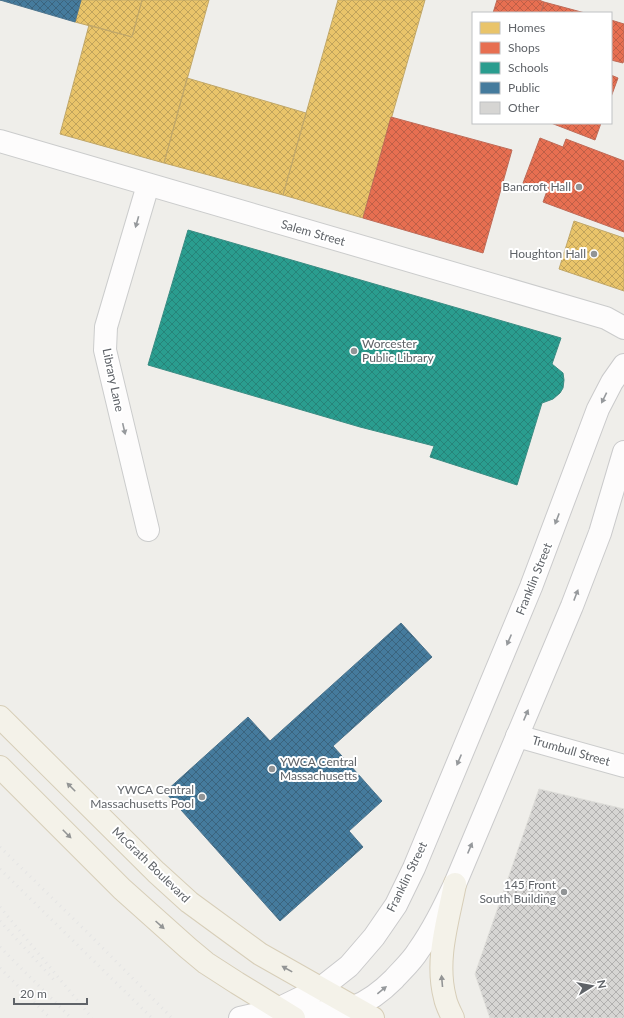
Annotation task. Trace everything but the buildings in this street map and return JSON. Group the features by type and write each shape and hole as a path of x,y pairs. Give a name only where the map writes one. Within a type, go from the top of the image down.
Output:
{"main road":[{"name":"Salem Street","path":"0,141 606,318 624,328"},
{"name":"Library Lane","path":"148,184 106,327 105,350 148,530"},
{"name":"Franklin Street","path":"286,1013 349,966 374,937 396,905 414,868 531,587 598,409 612,382 624,365"},
{"path":"240,1018 286,1013 332,1011 354,1007 371,998 385,988 418,953 434,926 455,884 575,599 600,533 624,452"},
{"name":"McGrath Boulevard","path":"0,717 156,872 189,902 260,954 373,1018"},
{"name":"Trumbull Street","path":"517,736 624,766"},
{"path":"0,767 128,894 168,931 206,963 286,1013"},
{"path":"452,1018 445,999 441,963 455,884"}],"railway":[{"path":"0,847 172,1018"},
{"path":"0,869 152,1018"},
{"path":"0,907 92,1018"},
{"path":"0,921 54,980"},
{"path":"0,947 71,1018"},
{"path":"0,968 50,1018"}],"place":[{"name":"Bancroft Hall","path":"579,187"},
{"name":"Houghton Hall","path":"594,254"},
{"name":"Worcester Public Library","path":"354,351"},
{"name":"YWCA Central Massachusetts","path":"272,769"},
{"name":"YWCA Central Massachusetts Pool","path":"202,797"},
{"name":"145 Front South Building","path":"564,892"}]}
